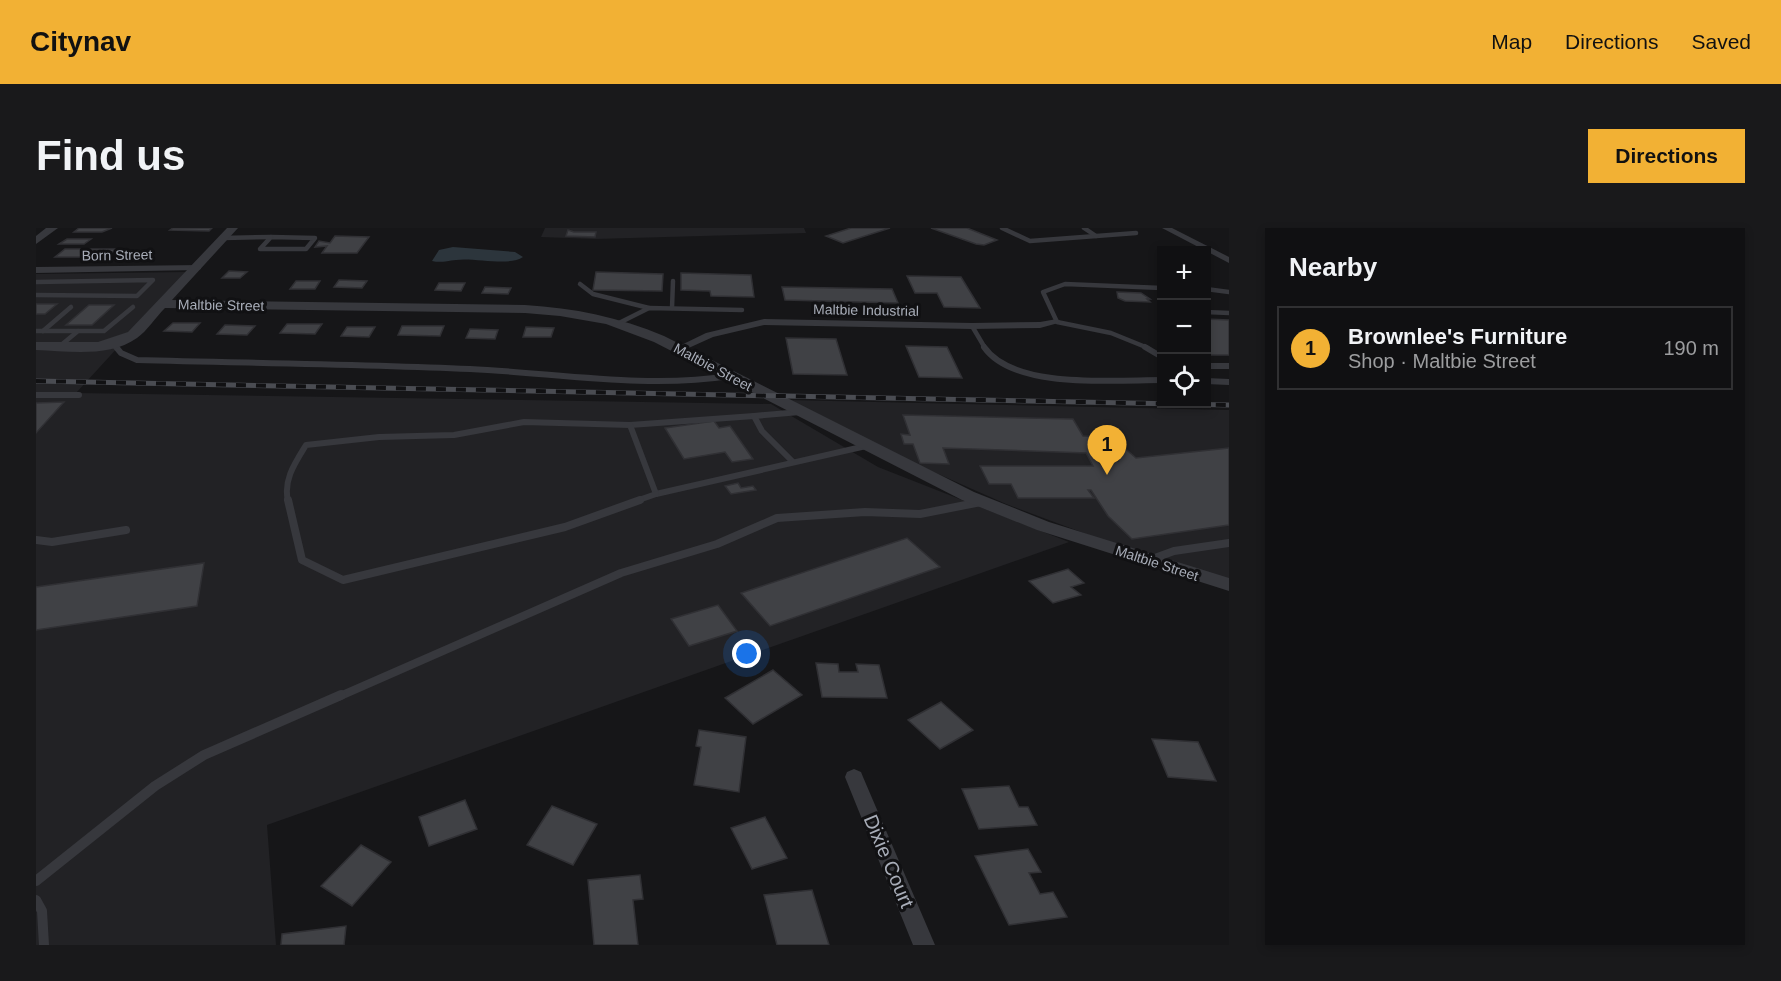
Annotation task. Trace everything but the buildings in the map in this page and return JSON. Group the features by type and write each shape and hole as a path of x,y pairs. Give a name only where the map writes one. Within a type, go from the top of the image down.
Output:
{"street":[{"path":"36,241 54,228"},
{"path":"36,346 95,347 114,344 133,335 233,228"},
{"path":"1166,228 1229,260"},
{"name":"Born Street","path":"36,270 198,267"},
{"name":"Maltbie Street","path":"163,304 535,309 577,313 620,323 678,349 866,446 982,501 1043,526 1229,585"},
{"name":"Maltbie Industrial","path":"678,349 710,335 764,322 972,326 1040,325 1057,322"},
{"name":"Dixie Court","path":"854,777 924,945"}],"lane":[{"path":"1002,228 1030,241 1136,232"},
{"path":"1084,228 1096,236"},
{"path":"223,238 271,237 315,238 306,249 260,249 271,237"},
{"path":"36,282 153,280 137,296 36,295"},
{"path":"672,308 673,281"},
{"path":"580,284 593,294 649,308 742,310"},
{"path":"1157,288 1065,284 1043,292 1057,322 1114,332 1157,355"},
{"path":"1211,290 1229,292"},
{"path":"43,331 71,307"},
{"path":"36,331 104,331 133,307"},
{"path":"620,323 649,308"},
{"path":"1211,312 1229,313"},
{"path":"972,326 992,356 1002,363 1028,373 1063,378 1157,380"},
{"path":"60,346 78,331"},
{"path":"114,344 122,353 137,360 470,369 665,381 715,379 730,376"},
{"path":"1211,366 1229,366"},
{"path":"1211,381 1229,382"},
{"path":"36,395 79,395"},
{"path":"800,412 630,425 524,423 454,435 379,437 306,445 291,469 286,491 302,560 343,580 565,527 656,494 866,446"},
{"path":"754,416 762,431 793,462"},
{"path":"630,425 656,494"},
{"path":"36,881 155,786 204,755 621,573 717,544 777,518 826,514 920,514 982,501"},
{"path":"36,540 52,542 126,530"},
{"path":"1148,560 1174,551 1229,543"},
{"path":"36,900 42,911 44,945"}],"shaded area":[{"path":"545,228 804,228 806,233 595,239 541,237"},
{"path":"453,247 515,252 523,257 500,262 463,259 432,261 439,250"},
{"path":"187,272 76,393 771,404 878,467 1069,542 267,825 276,945 36,945 36,274"},
{"path":"788,400 1229,410 1229,580 1097,538 1006,504 911,462"}],"railway":[{"path":"36,381 1229,405"}],"place":[{"name":"Brownlee's Furniture","path":"1107,475"}]}
